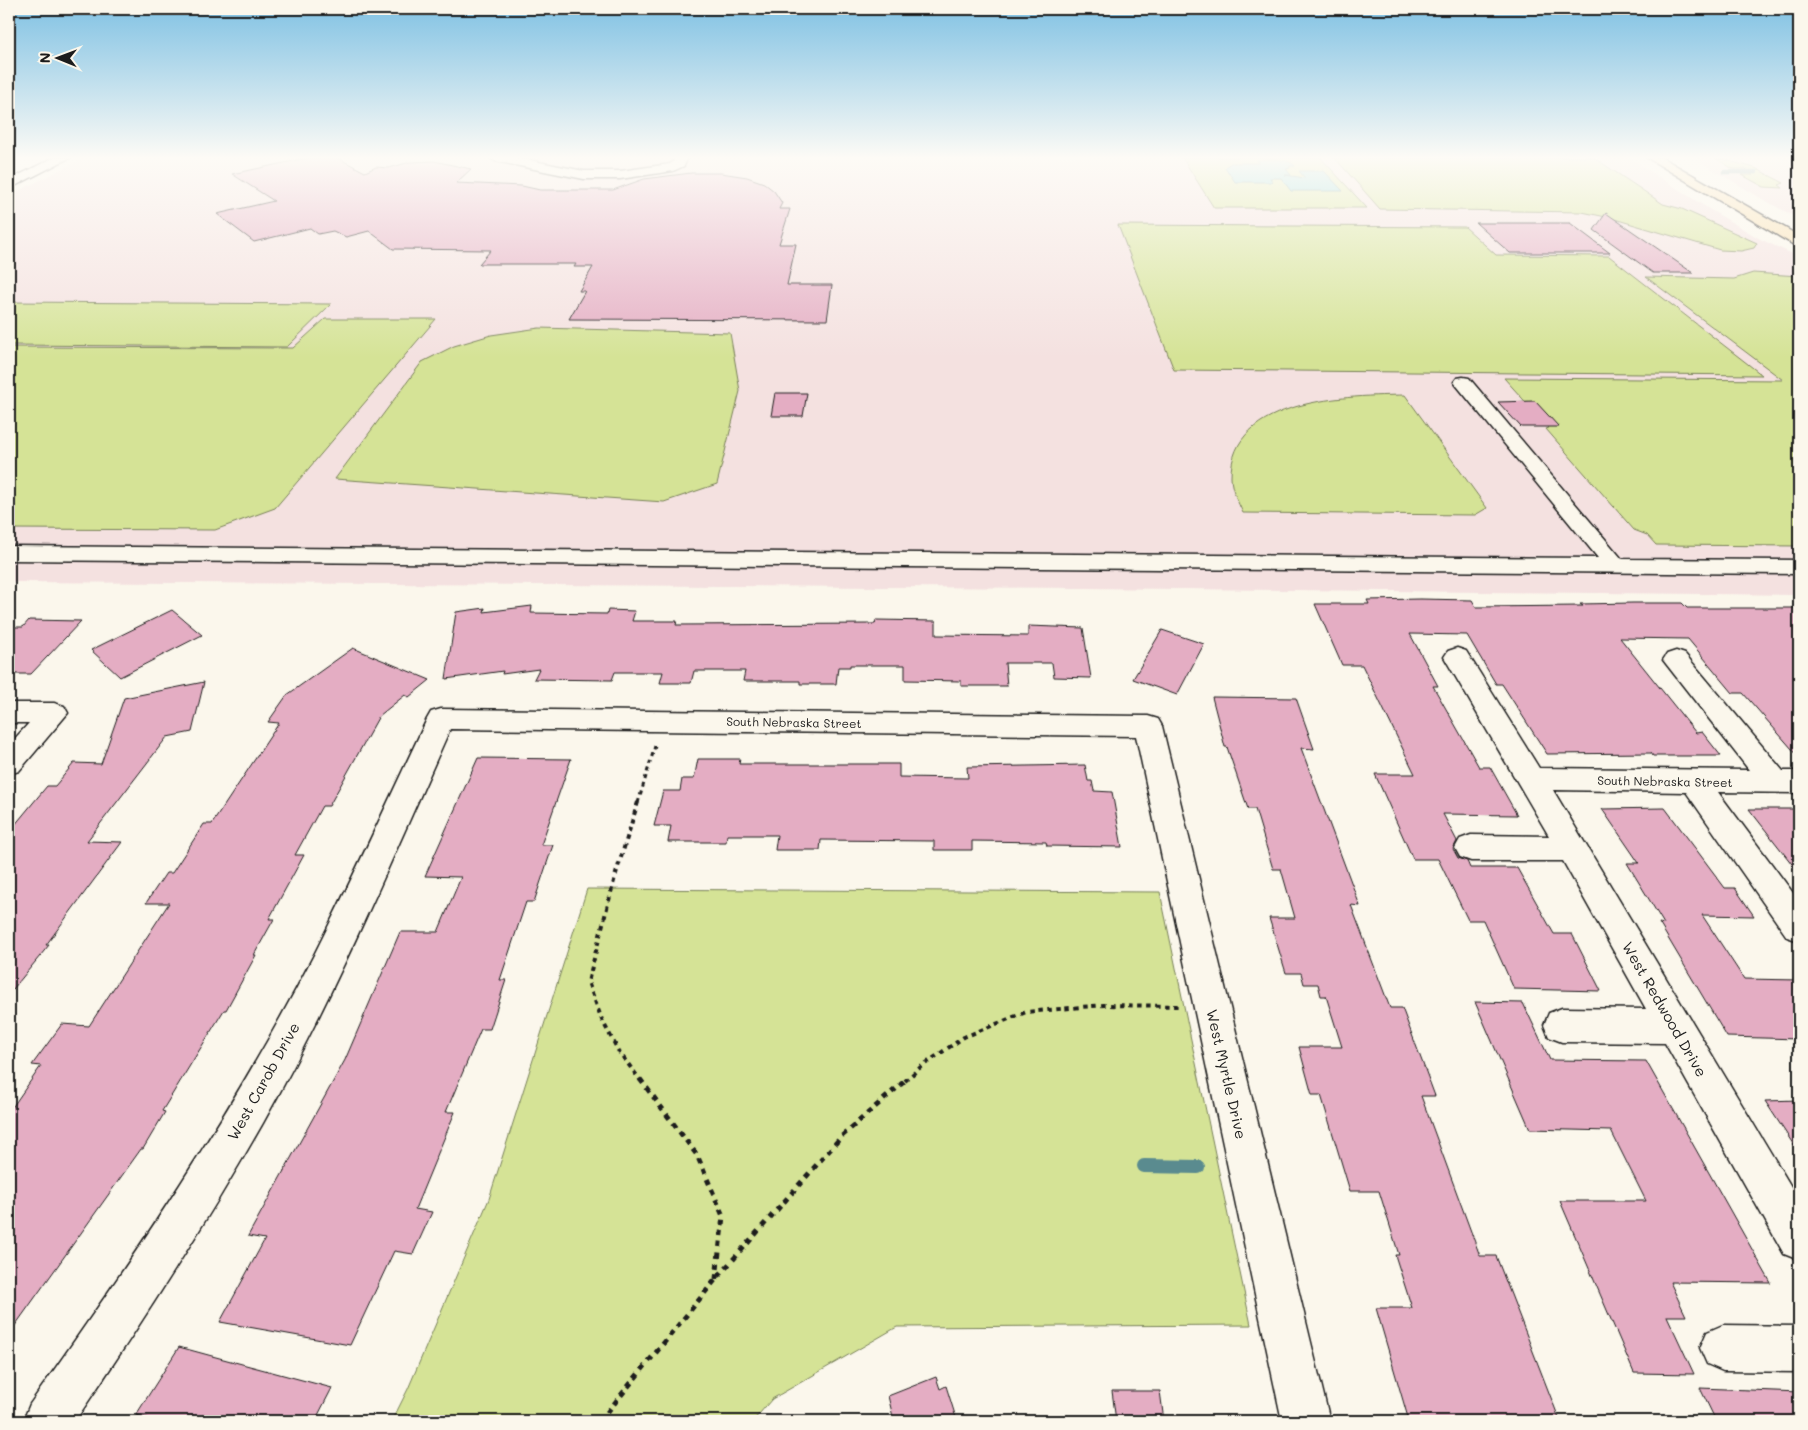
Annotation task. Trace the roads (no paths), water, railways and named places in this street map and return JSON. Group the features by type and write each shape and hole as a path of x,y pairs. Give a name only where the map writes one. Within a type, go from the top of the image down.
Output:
{"main road":[{"path":"1767,224 1799,242"}],"street":[{"path":"1463,382 1616,566"},
{"path":"9,553 1799,567"},
{"name":"West Redwood Drive","path":"1457,657 1531,779 1799,1239"},
{"path":"1676,660 1787,782"},
{"path":"9,713 54,713 9,763"},
{"name":"South Nebraska Street","path":"440,719 1148,726"},
{"name":"West Carob Drive","path":"47,1421 137,1291 249,1110 326,964 440,719"},
{"name":"West Myrtle Drive","path":"1148,726 1306,1421"},
{"name":"South Nebraska Street","path":"1531,779 1787,782"},
{"path":"1694,781 1799,926"},
{"path":"1471,848 1572,850"},
{"path":"1562,1024 1675,1026"},
{"path":"1723,1348 1799,1349"}],"waterway":[{"path":"1144,1166 1198,1167"}]}
